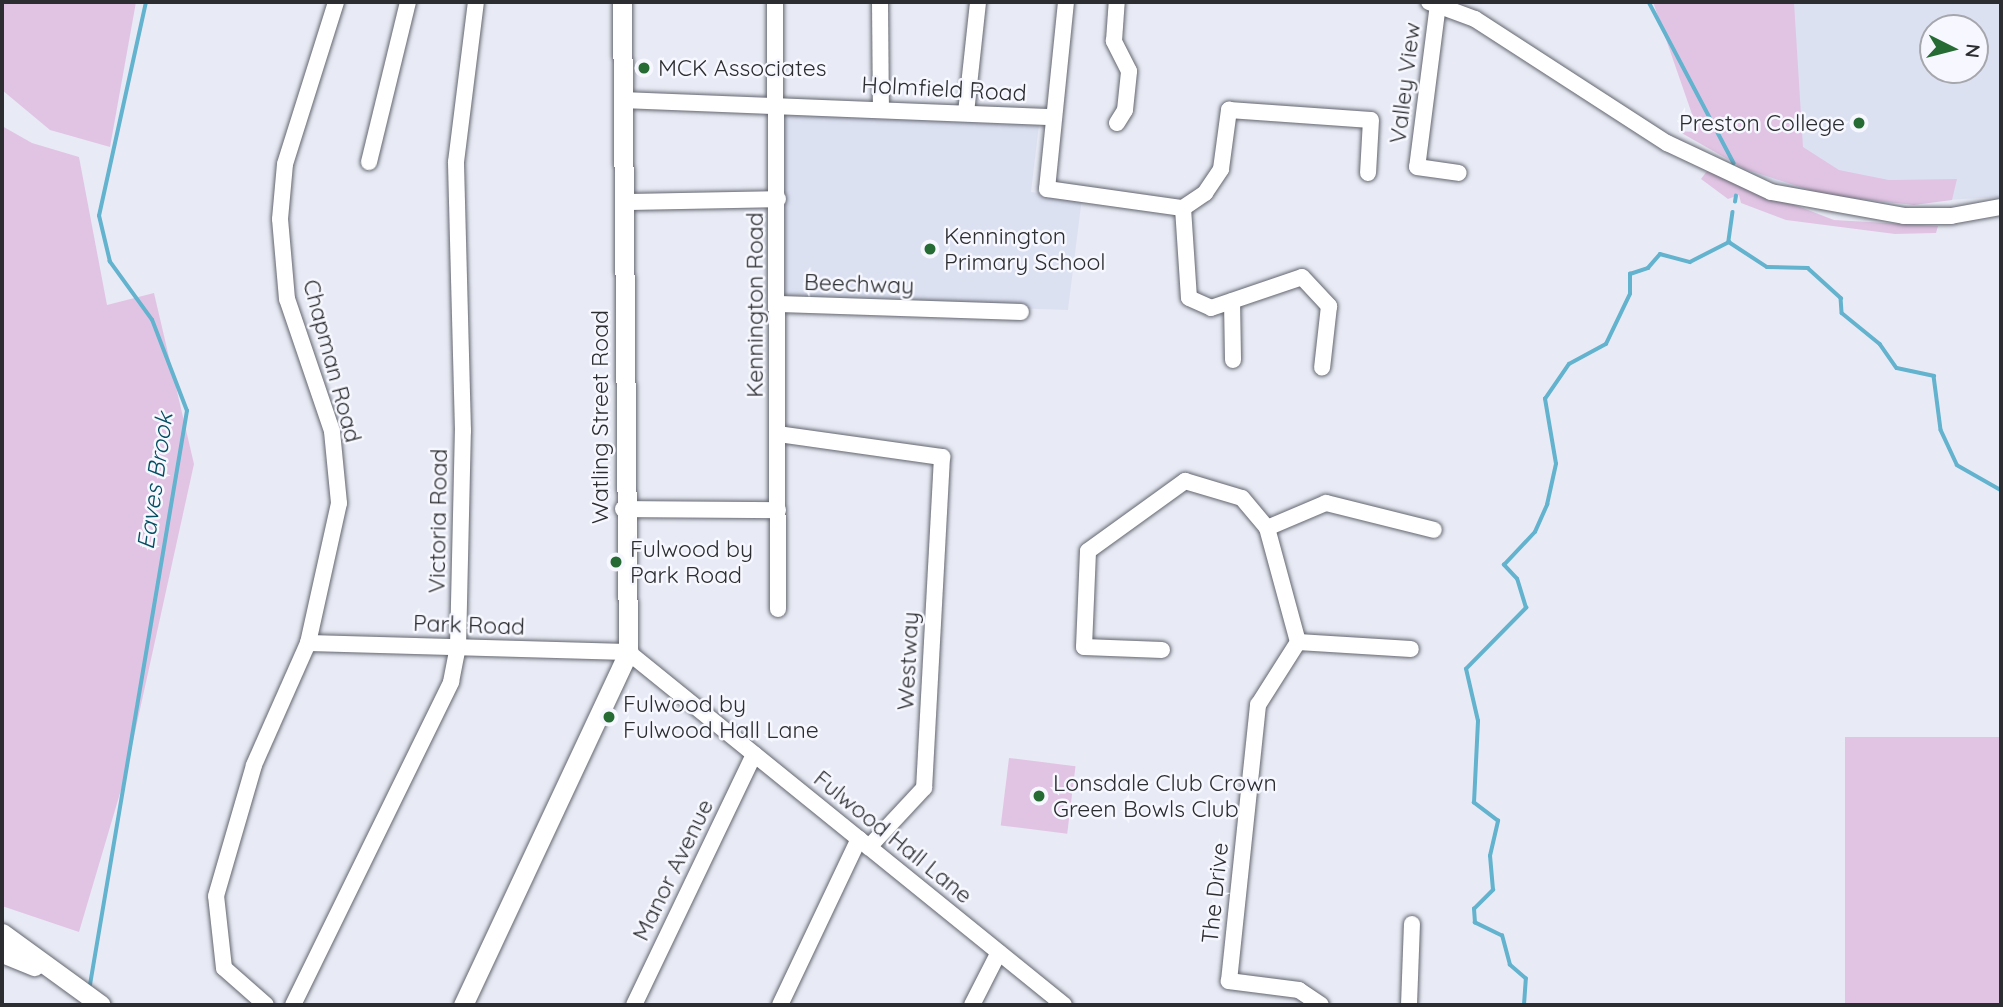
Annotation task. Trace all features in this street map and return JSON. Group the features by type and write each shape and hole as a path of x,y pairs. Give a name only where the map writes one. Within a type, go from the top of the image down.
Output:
{"main road":[{"name":"Watling Street Road","path":"463,1005 628,652 624,509 622,2"},
{"path":"3,947 101,1005"}],"street":[{"name":"Chapman Road","path":"266,1005 224,968 216,896 254,765 308,643 339,503 332,431 287,299 280,219 285,164 336,2"},
{"path":"369,162 408,2"},
{"name":"Victoria Road","path":"293,1005 451,682 458,647 463,431 456,162 476,2"},
{"name":"Kennington Road","path":"775,2 780,304 778,609"},
{"path":"880,2 881,109"},
{"path":"966,113 978,2"},
{"path":"1066,2 1047,189 1183,208 1205,193 1221,169 1229,110 1371,120 1368,173"},
{"path":"1116,123 1125,110 1129,71 1114,41 1117,2"},
{"path":"1433,3 1475,19 1644,129 1751,183 1879,214 1951,216 2001,207"},
{"name":"Valley View","path":"1433,3 1417,167 1459,173"},
{"name":"Holmfield Road","path":"622,100 775,102 1054,117"},
{"path":"624,202 778,199"},
{"path":"1183,208 1189,298 1211,308 1302,277 1329,306 1322,368"},
{"path":"1233,301 1233,360"},
{"name":"Beechway","path":"780,304 1021,312"},
{"name":"Westway","path":"778,434 942,457 924,788 864,843 780,1005"},
{"path":"1162,650 1084,647 1088,551 1185,481 1242,498 1267,528 1298,642 1411,649"},
{"path":"1267,528 1326,503 1434,530"},
{"path":"624,509 778,510"},
{"name":"The Drive","path":"1298,642 1258,705 1229,981 1299,990 1321,1005"},
{"name":"Park Road","path":"308,643 628,652"},
{"name":"Fulwood Hall Lane","path":"628,652 1064,1005"},
{"name":"Manor Avenue","path":"634,1005 754,754"},
{"path":"1409,1005 1412,924"},
{"path":"972,1005 999,952"}],"shaded area":[{"path":"2,2 136,2 110,147 50,130 2,90"},
{"path":"1653,2 1794,2 1803,147 1839,170 1889,180 1957,179 1952,200 1914,205 1825,195 1745,169 1678,131 1695,132 1693,117"},
{"name":"Preston College","path":"1655,2 2001,2 2001,197 1871,204 1814,194 1739,170"},
{"name":"Kennington Primary School","path":"784,114 1039,125 1031,192 1082,198 1068,310 785,301"},
{"path":"2,126 32,143 79,157 107,305 154,293 194,464 126,773 79,932 2,906"},
{"path":"1707,171 1834,220 1938,226 1936,233 1895,234 1786,220 1741,203 1739,195 1728,199 1701,179"},
{"path":"1845,737 2001,737 2001,1005 1845,1005"},
{"name":"Lonsdale Club Crown Green Bowls Club","path":"1009,758 1076,766 1067,834 1001,825"}],"waterway":[{"name":"Eaves Brook","path":"90,985 187,411 152,320 110,262 99,216 146,2"},
{"path":"1649,2 1734,163"},
{"path":"1735,202 1736,196"},
{"path":"1733,212 1729,242 1767,267 1808,268 1841,298 1842,313 1880,344 1897,368 1934,376 1941,430 1957,465 2001,490"},
{"path":"1524,1005 1526,979 1510,965 1502,936 1475,923 1474,909 1493,890 1490,856 1498,821 1474,803 1478,721 1466,669 1526,608 1517,579 1504,565 1535,532 1547,505 1556,464 1545,399 1569,364 1606,344 1630,294 1630,274 1648,268 1660,254 1690,262 1729,242"}],"place":[{"name":"MCK Associates","path":"644,68"},
{"name":"Preston College","path":"1859,123"},
{"name":"Kennington Primary School","path":"930,249"},
{"name":"Fulwood by Park Road","path":"616,562"},
{"name":"Fulwood by Fulwood Hall Lane","path":"609,717"},
{"name":"Lonsdale Club Crown Green Bowls Club","path":"1039,796"}]}
